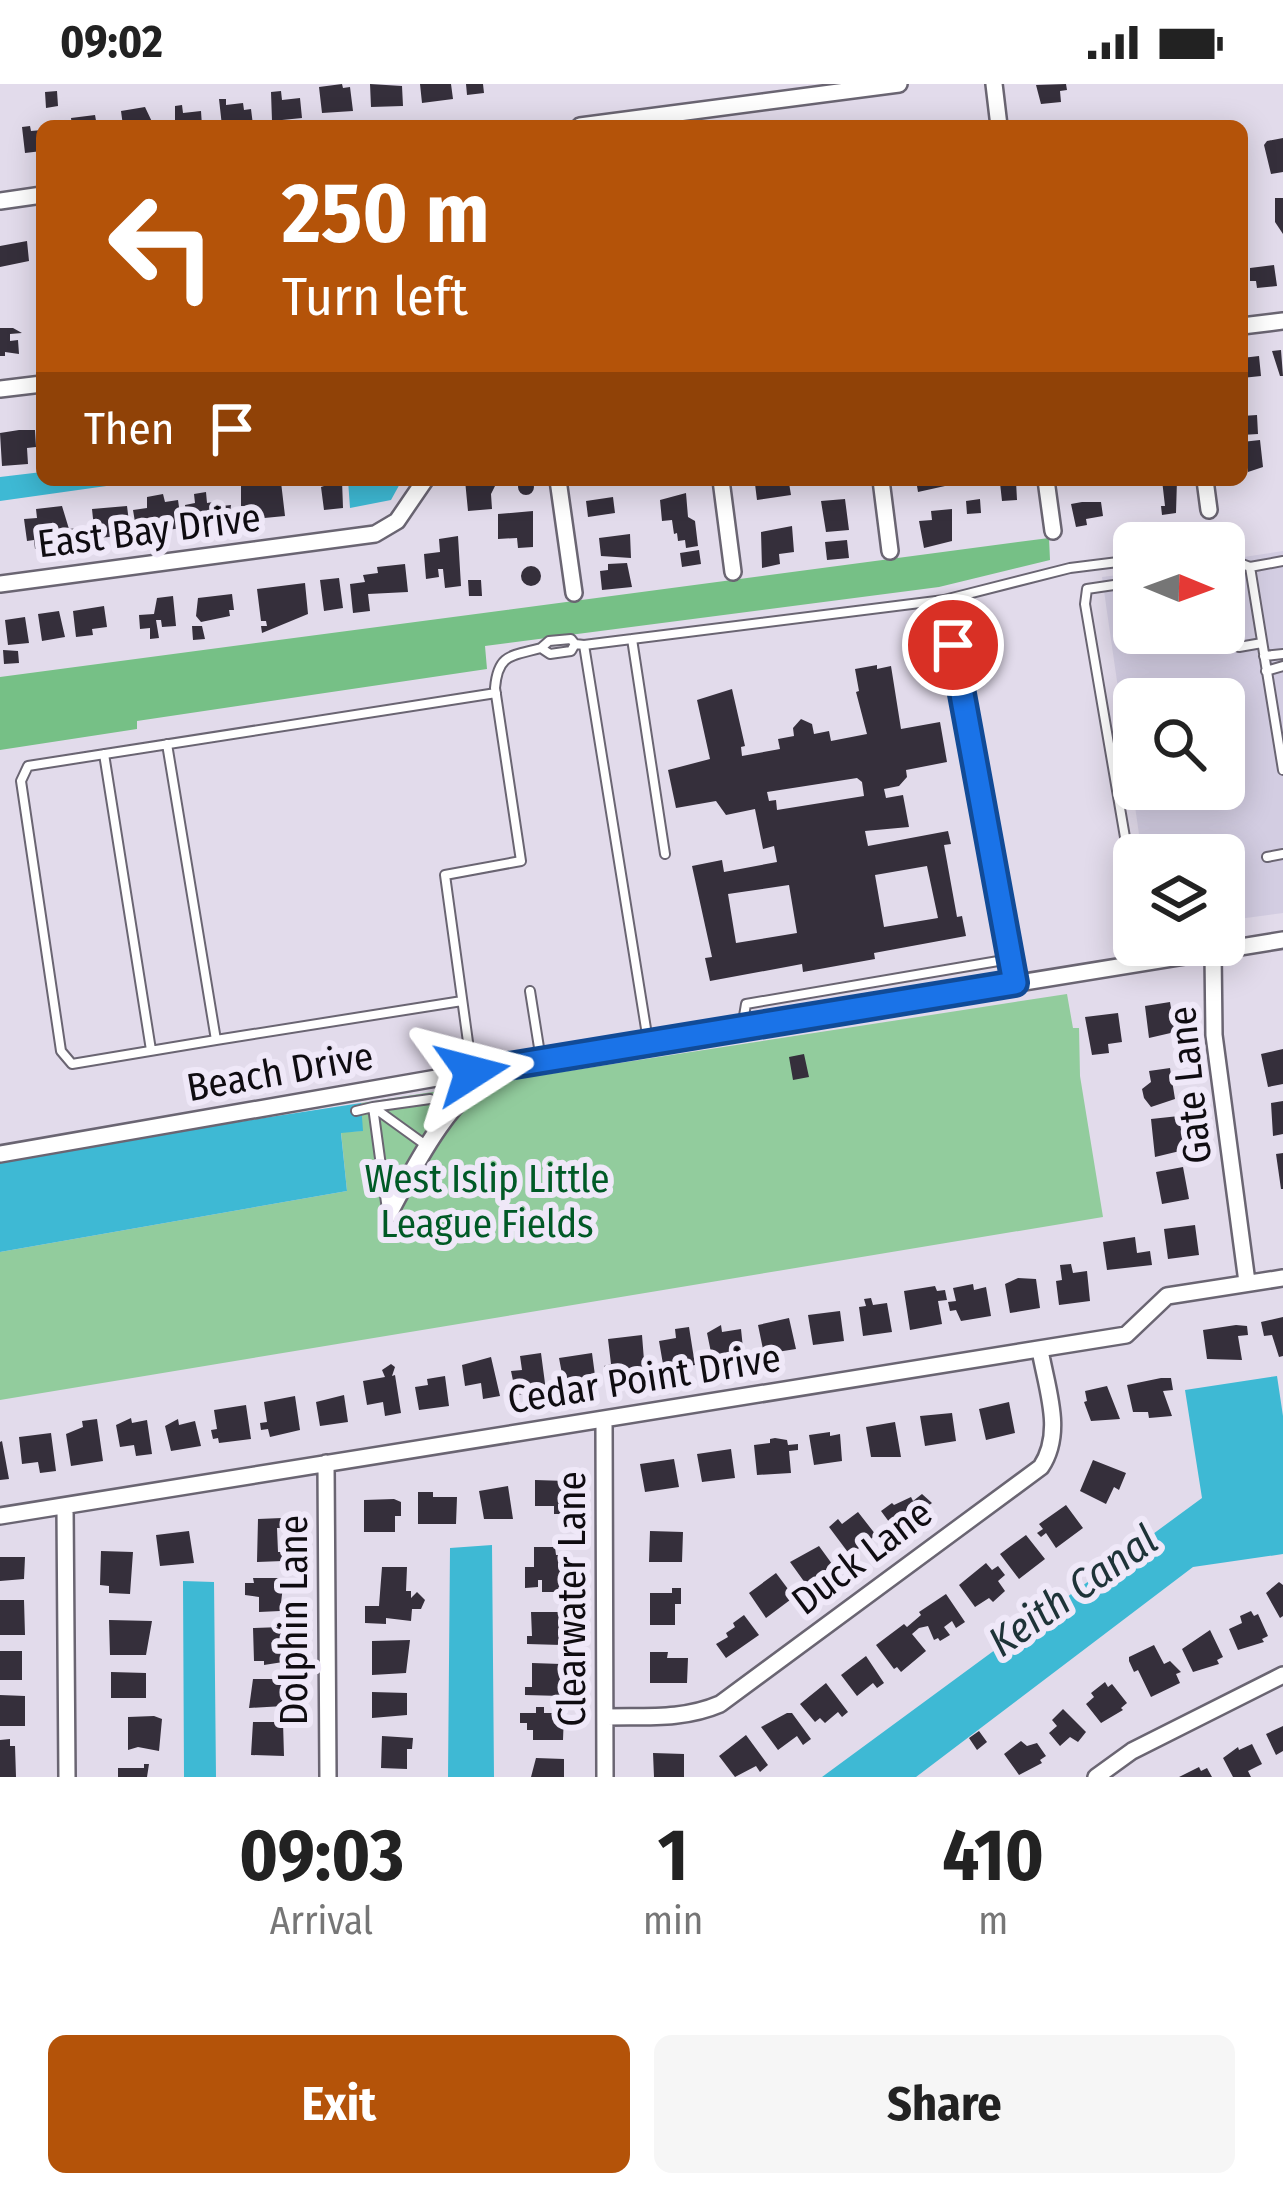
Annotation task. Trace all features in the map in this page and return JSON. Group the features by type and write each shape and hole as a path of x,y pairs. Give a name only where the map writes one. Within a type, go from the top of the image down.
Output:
{"street":[{"path":"680,119 898,84"},
{"path":"994,84 998,120"},
{"path":"0,201 36,196"},
{"path":"1248,325 1283,321"},
{"path":"0,389 36,385"},
{"name":"East Bay Drive","path":"0,584 375,534 397,521 421,486"},
{"path":"559,486 574,593"},
{"path":"722,486 733,572"},
{"path":"882,486 890,551"},
{"path":"1047,486 1053,530"},
{"path":"1206,486 1209,510"},
{"name":"Beach Drive","path":"1245,947 1283,940"},
{"name":"Beach Drive","path":"0,1154 448,1076 473,1080 541,1062 649,1043 1124,966"},
{"name":"Gate Lane","path":"1214,966 1214,1035 1247,1282"},
{"path":"388,1216 473,1080"},
{"name":"Cedar Point Drive","path":"0,1516 1126,1335 1167,1296 1283,1278"},
{"name":"Duck Lane","path":"606,1717 698,1714 720,1704 1041,1467 1053,1449 1054,1430 1040,1350"},
{"name":"Clearwater Lane","path":"604,1420 605,1777"},
{"name":"Dolphin Lane","path":"326,1463 328,1777"},
{"path":"65,1506 67,1777"},
{"path":"1096,1777 1132,1751 1283,1675"}],"lane":[{"path":"1245,564 1283,561"},
{"path":"579,645 944,600 1070,568 1113,563"},
{"path":"1250,566 1283,770"},
{"path":"1113,585 1087,589 1085,604 1124,834"},
{"path":"944,600 1015,983"},
{"path":"473,1080 445,875 521,861 496,693 497,669 503,660 541,649 549,641 571,639 579,645 649,1043"},
{"path":"632,639 665,854"},
{"path":"1245,645 1262,643"},
{"path":"1264,656 1283,653"},
{"path":"1266,671 1283,666"},
{"path":"462,1001 72,1064 61,1051 21,781 28,766 496,693"},
{"path":"166,744 216,1040"},
{"path":"104,754 151,1050"},
{"path":"1267,857 1283,854"},
{"path":"742,1028 746,1004 1010,959"},
{"path":"530,991 541,1062"},
{"path":"356,1111 430,1099"},
{"path":"373,1107 429,1147"},
{"path":"373,1107 388,1216"}],"shaded area":[{"path":"1283,551 1283,913 1245,918 1245,834 1139,834 1136,810 1245,810 1245,678 1117,678 1113,654 1245,654 1245,557"},
{"path":"1113,576 1113,653 1102,577"}],"green space":[{"path":"1049,538 1050,560 939,587 485,646 487,669 137,721 137,729 0,750 0,677"},
{"name":"West Islip Little League Fields","path":"1067,994 1073,1028 1079,1028 1080,1076 1103,1217 0,1400 0,1252 347,1191 341,1132 362,1131 361,1103"}],"water":[{"path":"36,473 36,486 106,486 0,501 0,477"},
{"path":"348,486 399,486 391,500 350,508"},
{"path":"361,1103 363,1131 341,1133 347,1191 0,1252 0,1159"},
{"path":"1277,1376 1283,1416 1283,1554 1193,1567 916,1777 822,1777 1202,1498 1185,1390"},
{"path":"492,1545 494,1777 448,1777 450,1548"},
{"path":"183,1581 214,1582 216,1777 184,1777"}],"building":[{"path":"370,84 402,86 403,106 371,107"},
{"path":"420,84 451,84 453,99 422,103"},
{"path":"466,84 483,84 484,93 467,95"},
{"path":"1066,84 1067,90 1060,91 1061,102 1041,104 1036,85"},
{"path":"319,87 350,87 353,111 322,113"},
{"path":"57,91 58,106 46,108 45,92"},
{"path":"281,91 282,100 300,98 302,118 272,120 271,92"},
{"path":"219,99 226,99 226,105 243,103 244,110 251,109 252,120 221,120"},
{"path":"182,105 183,113 201,111 202,120 175,120 175,106"},
{"path":"145,107 151,120 122,120 121,111"},
{"path":"22,127 36,131 36,152 25,153"},
{"path":"1283,138 1283,172 1271,174 1264,145"},
{"path":"1275,198 1283,198 1283,234 1275,222"},
{"path":"27,241 29,261 0,267 0,246"},
{"path":"1274,265 1277,286 1257,288 1256,281 1250,281 1250,268"},
{"path":"0,328 22,333 10,334 10,341 18,340 19,354 0,356"},
{"path":"1281,350 1283,376 1272,351"},
{"path":"1259,356 1261,376 1248,377 1248,357"},
{"path":"1257,415 1258,434 1248,435 1248,416"},
{"path":"35,430 36,447 27,448 28,464 2,466 0,433"},
{"path":"1260,440 1263,467 1248,472 1248,468 1248,441"},
{"path":"241,486 281,486 285,516 253,519 252,506 241,506"},
{"path":"342,486 343,508 324,510 321,487"},
{"path":"466,486 495,486 492,509 468,511"},
{"path":"518,486 534,486 526,495 518,487"},
{"path":"755,486 790,486 791,495 757,500"},
{"path":"1000,486 1016,486 1017,500 1002,501"},
{"path":"1163,486 1177,486 1176,513 1162,515 1161,506 1165,506"},
{"path":"206,492 207,503 213,502 213,507 231,505 229,523 188,529 185,505 195,503 194,494"},
{"path":"686,493 698,546 686,548 685,540 678,541 674,534 672,520 662,521 660,500"},
{"path":"163,494 165,502 178,500 182,528 137,534 133,510 147,508 147,497"},
{"path":"613,497 615,513 588,517 586,501"},
{"path":"845,499 849,530 826,532 821,501"},
{"path":"980,499 981,513 967,514 966,501"},
{"path":"1101,502 1103,516 1086,519 1087,525 1076,527 1071,504"},
{"path":"62,506 69,529 79,528 80,542 35,549 34,540 27,541 24,519 37,518 36,509"},
{"path":"127,506 130,530 122,531 123,536 95,538 92,509"},
{"path":"952,509 952,541 924,548 919,521 932,520 931,511"},
{"path":"533,511 533,547 518,548 517,538 498,539 498,514"},
{"path":"792,526 794,552 779,554 780,564 762,568 761,532"},
{"path":"630,534 631,558 601,556 599,538"},
{"path":"458,536 461,586 445,588 443,569 438,569 439,577 426,579 424,554 440,552 439,539"},
{"path":"847,540 849,558 827,560 825,542"},
{"path":"699,550 701,564 682,567 680,553"},
{"path":"627,563 632,587 602,590 600,571 608,570 608,564"},
{"path":"405,564 408,592 368,594 370,611 353,613 350,584 365,582 363,575 378,573 377,567"},
{"path":"531,566 541,576 531,586 521,576"},
{"path":"339,578 343,608 324,611 320,580"},
{"path":"468,580 481,580 482,596 469,596"},
{"path":"305,583 308,614 262,633 261,626 267,626 261,621 257,589"},
{"path":"232,594 230,616 201,622 196,616 198,598"},
{"path":"173,596 176,626 162,627 161,620 156,620 159,638 150,639 150,628 140,629 139,615 154,614 157,598"},
{"path":"104,606 107,627 76,637 73,611"},
{"path":"59,611 65,637 42,641 38,614"},
{"path":"25,617 29,643 8,645 5,620"},
{"path":"192,626 202,626 205,639 193,640"},
{"path":"3,650 18,651 19,663 4,664"},
{"path":"891,666 901,729 940,722 947,762 906,770 907,777 899,786 884,789 886,798 903,795 909,827 865,831 868,846 948,831 951,844 944,845 957,917 962,916 966,936 803,972 802,964 710,981 705,958 712,957 692,866 722,860 724,872 777,862 774,846 763,849 755,809 726,815 716,801 676,808 668,770 710,759 697,700 732,689 745,746 742,756 780,749 778,739 794,736 793,728 801,719 812,724 814,734 829,731 831,741 867,734 855,669","holes":["857,778 864,796 777,810 776,800 769,801 767,792","927,866 938,918 884,927 875,875","789,885 797,933 736,943 728,894"]},
{"path":"1170,1002 1175,1032 1149,1038 1145,1006"},
{"path":"1118,1013 1122,1042 1108,1044 1109,1053 1092,1055 1085,1017"},
{"path":"1283,1049 1283,1084 1268,1087 1261,1054"},
{"path":"804,1054 809,1077 793,1080 789,1057"},
{"path":"1170,1068 1175,1099 1151,1107 1142,1089 1151,1082 1149,1071"},
{"path":"1283,1101 1283,1134 1273,1136 1271,1103"},
{"path":"1179,1116 1184,1150 1155,1157 1151,1119"},
{"path":"1283,1153 1283,1189 1281,1189 1276,1154"},
{"path":"1183,1167 1189,1199 1162,1204 1156,1172"},
{"path":"1195,1225 1199,1255 1168,1259 1164,1229"},
{"path":"1135,1237 1137,1253 1150,1251 1152,1265 1107,1270 1103,1242"},
{"path":"1071,1264 1073,1273 1087,1271 1090,1301 1059,1305 1060,1265"},
{"path":"1018,1278 1036,1279 1040,1308 1010,1313 1005,1284"},
{"path":"973,1284 974,1290 986,1287 991,1316 961,1321 948,1302 956,1301 953,1288"},
{"path":"935,1286 937,1291 945,1290 947,1300 938,1301 942,1324 910,1330 904,1291"},
{"path":"871,1298 873,1305 887,1303 892,1332 863,1336 859,1307"},
{"path":"840,1311 844,1341 813,1345 808,1315"},
{"path":"1283,1317 1283,1356 1279,1357 1272,1335 1264,1336 1261,1322"},
{"path":"789,1318 796,1349 764,1354 758,1325"},
{"path":"721,1325 722,1332 741,1329 744,1358 713,1362 707,1333"},
{"path":"1247,1326 1248,1335 1238,1336 1242,1360 1207,1359 1203,1330"},
{"path":"689,1327 695,1365 664,1370 659,1341 676,1338 675,1329"},
{"path":"642,1335 645,1373 615,1379 611,1372 606,1373 604,1366 611,1364 608,1339"},
{"path":"541,1353 546,1391 516,1395 511,1371 522,1370 520,1356"},
{"path":"592,1353 596,1383 564,1384 559,1358"},
{"path":"491,1357 500,1396 483,1399 481,1383 465,1386 462,1365"},
{"path":"391,1364 401,1413 385,1416 383,1402 367,1405 363,1381 385,1377 382,1370"},
{"path":"445,1376 449,1406 419,1410 415,1387"},
{"path":"1171,1378 1173,1390 1163,1391 1172,1416 1149,1418 1148,1412 1133,1412 1127,1385"},
{"path":"1107,1386 1120,1419 1091,1421 1085,1391"},
{"path":"344,1395 348,1422 320,1426 316,1402"},
{"path":"295,1396 300,1430 270,1437 268,1429 261,1430 260,1423 267,1422 264,1402"},
{"path":"1009,1402 1015,1433 986,1440 979,1409"},
{"path":"246,1405 251,1439 219,1443 218,1438 213,1439 211,1430 217,1429 214,1410"},
{"path":"952,1413 956,1441 925,1446 920,1416"},
{"path":"131,1418 132,1423 147,1420 152,1454 136,1456 134,1445 120,1447 116,1425"},
{"path":"97,1419 103,1461 71,1466 66,1434 83,1427 82,1421"},
{"path":"178,1419 179,1425 195,1421 201,1446 171,1451 165,1426"},
{"path":"895,1422 901,1457 871,1457 866,1427"},
{"path":"830,1432 830,1436 840,1434 842,1461 814,1465 809,1435"},
{"path":"51,1433 56,1471 40,1473 38,1462 22,1464 19,1437"},
{"path":"775,1438 798,1444 798,1450 789,1451 791,1473 757,1475 754,1445"},
{"path":"0,1442 9,1479 0,1480"},
{"path":"731,1449 735,1478 702,1482 697,1454"},
{"path":"674,1459 679,1487 645,1492 640,1464"},
{"path":"1093,1460 1126,1473 1106,1504 1080,1491"},
{"path":"535,1480 567,1481 569,1514 554,1514 554,1506 535,1506"},
{"path":"508,1486 513,1519 484,1519 479,1491"},
{"path":"418,1492 457,1497 456,1524 418,1524"},
{"path":"922,1494 932,1503 895,1530 881,1511"},
{"path":"364,1500 401,1502 395,1532 364,1532"},
{"path":"1066,1505 1083,1528 1056,1548 1046,1533 1041,1537 1037,1533 1043,1529 1039,1524"},
{"path":"858,1512 876,1535 850,1555 829,1527"},
{"path":"282,1518 282,1528 277,1528 283,1561 257,1562 258,1519"},
{"path":"189,1531 194,1563 160,1566 156,1535"},
{"path":"650,1531 683,1532 682,1562 649,1562"},
{"path":"1026,1535 1045,1559 1019,1579 1000,1554"},
{"path":"819,1546 835,1568 808,1587 790,1562"},
{"path":"534,1547 555,1547 556,1555 562,1555 562,1592 542,1592 542,1580 538,1587 525,1588 525,1567 534,1567"},
{"path":"101,1551 133,1552 130,1594 109,1593 109,1586 100,1585"},
{"path":"0,1557 25,1557 24,1579 0,1581"},
{"path":"986,1563 992,1570 998,1566 1005,1575 998,1581 1005,1591 993,1602 989,1598 975,1607 959,1585"},
{"path":"382,1567 407,1567 406,1591 411,1591 411,1598 417,1592 425,1600 421,1609 412,1609 411,1621 386,1618 386,1624 365,1623 365,1606 379,1606"},
{"path":"776,1573 794,1597 766,1618 749,1593"},
{"path":"253,1578 284,1578 280,1611 259,1612 259,1597 245,1595 245,1583 254,1583"},
{"path":"1279,1582 1283,1585 1280,1618 1266,1593"},
{"path":"672,1588 681,1588 675,1625 650,1625 650,1593 672,1593"},
{"path":"946,1594 965,1622 956,1628 952,1621 944,1627 950,1635 940,1641 934,1640 928,1626 919,1628 912,1634 926,1651 901,1672 894,1669 876,1645 904,1624 907,1627 919,1612"},
{"path":"0,1600 24,1600 25,1635 0,1635"},
{"path":"1251,1611 1258,1614 1268,1636 1264,1642 1238,1650 1229,1629"},
{"path":"531,1612 561,1612 562,1645 527,1644 527,1636 532,1636"},
{"path":"744,1615 759,1635 726,1658 716,1644 728,1637 733,1623"},
{"path":"109,1620 152,1621 146,1655 110,1655"},
{"path":"282,1627 283,1662 264,1665 264,1661 254,1661 253,1628"},
{"path":"1210,1630 1223,1657 1217,1660 1219,1664 1193,1672 1182,1649"},
{"path":"410,1640 406,1673 372,1675 372,1641"},
{"path":"1154,1645 1164,1664 1170,1661 1181,1672 1176,1674 1180,1683 1151,1697 1129,1657"},
{"path":"0,1651 22,1651 22,1680 0,1680"},
{"path":"650,1652 688,1658 687,1683 650,1683"},
{"path":"866,1656 884,1683 877,1688 873,1683 857,1696 841,1675"},
{"path":"532,1663 561,1664 562,1696 525,1695 525,1687 532,1687"},
{"path":"111,1672 146,1673 146,1698 111,1698"},
{"path":"253,1679 282,1679 284,1706 249,1708"},
{"path":"1105,1682 1127,1703 1101,1723 1086,1704"},
{"path":"826,1683 848,1712 842,1717 838,1712 825,1723 820,1718 815,1722 800,1704"},
{"path":"372,1692 407,1693 407,1715 372,1718"},
{"path":"0,1695 25,1696 25,1726 0,1726"},
{"path":"536,1707 544,1707 544,1713 564,1713 563,1740 533,1740 533,1730 520,1723 520,1713 536,1713"},
{"path":"1063,1709 1086,1732 1078,1742 1070,1737 1060,1746 1049,1733 1057,1726 1052,1720"},
{"path":"792,1713 811,1739 803,1745 797,1736 778,1750 761,1727"},
{"path":"128,1717 162,1719 159,1751 128,1750"},
{"path":"253,1722 283,1722 284,1756 251,1755"},
{"path":"1283,1726 1283,1751 1276,1755 1266,1734"},
{"path":"979,1731 987,1742 977,1750 969,1738"},
{"path":"746,1735 768,1765 760,1772 756,1766 735,1777 719,1756"},
{"path":"382,1736 413,1738 412,1749 407,1749 407,1769 381,1768"},
{"path":"10,1739 10,1746 15,1746 16,1777 0,1777 0,1740"},
{"path":"1021,1741 1027,1746 1037,1743 1046,1756 1019,1775 1004,1754"},
{"path":"1252,1744 1262,1764 1248,1771 1251,1777 1233,1777 1223,1758"},
{"path":"653,1753 684,1754 684,1777 654,1777"},
{"path":"536,1758 564,1759 564,1777 531,1777"},
{"path":"149,1764 147,1777 118,1777 118,1768 144,1768"},
{"path":"1199,1767 1201,1771 1207,1768 1212,1777 1179,1777"}],"route":[{"path":"472,1072 1015,983 953,645"}],"water label":[{"name":"Keith Canal","path":"1073,1591"}]}
